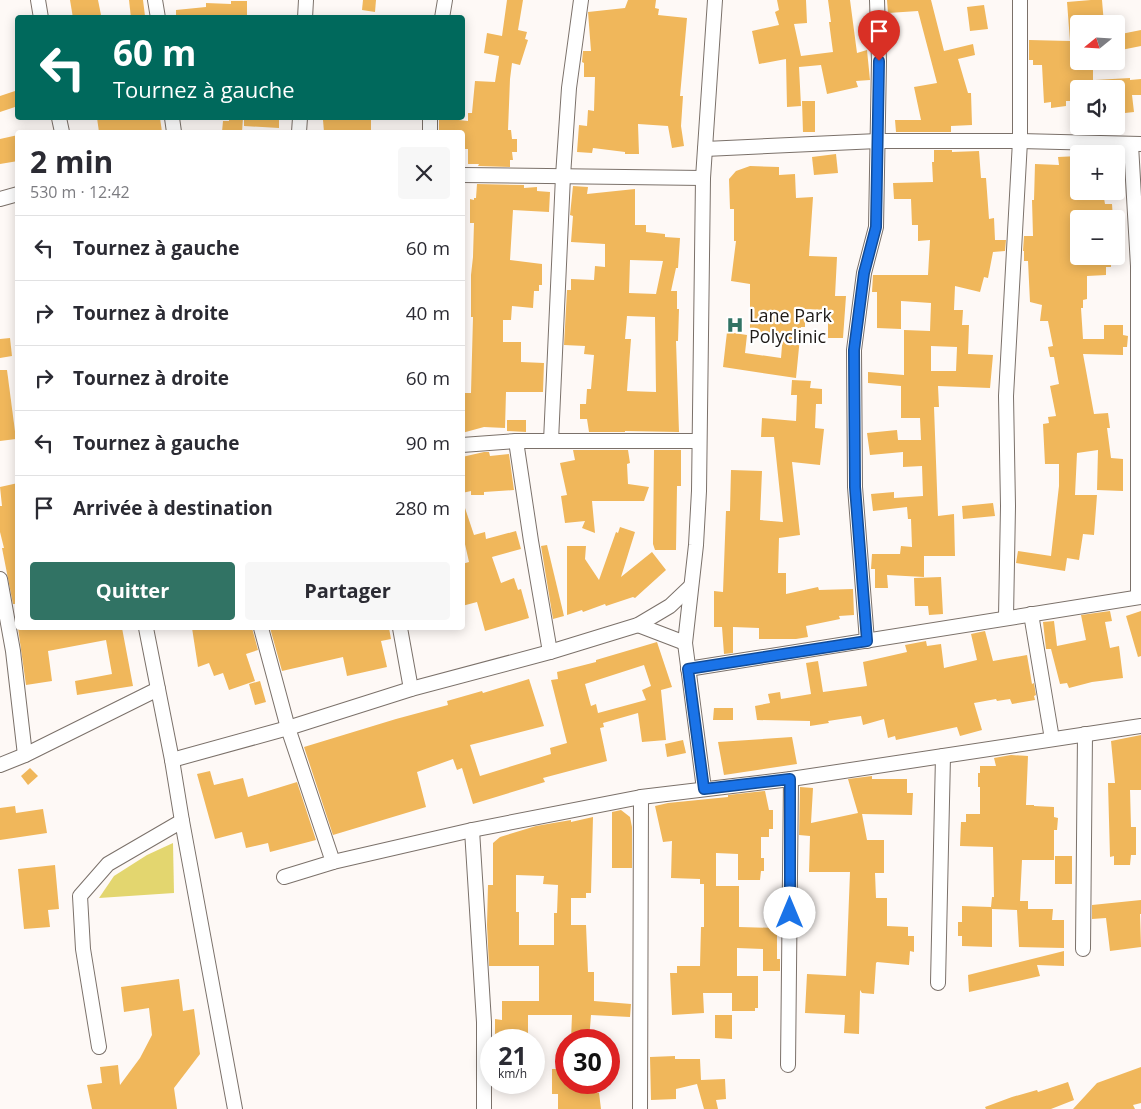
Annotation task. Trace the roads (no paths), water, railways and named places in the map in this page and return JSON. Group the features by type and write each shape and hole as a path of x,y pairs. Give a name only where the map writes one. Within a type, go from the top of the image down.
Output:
{"street":[{"path":"38,0 40,15"},
{"path":"155,0 158,15"},
{"path":"305,15 306,0"},
{"path":"442,15 445,0"},
{"path":"551,441 563,176 569,88 581,0"},
{"path":"704,789 685,643 696,545 699,491 703,178 714,0"},
{"path":"867,641 855,487 854,350 864,273 876,227 879,61 876,0"},
{"path":"1006,617 1008,506 1006,396 1020,141 1020,0"},
{"path":"688,669 1139,597 1136,144 1020,141 878,141 705,149"},
{"path":"465,175 703,178"},
{"path":"0,198 15,195"},
{"path":"465,445 551,441 699,441"},
{"path":"516,442 550,652"},
{"path":"0,579 3,620 13,651 25,755"},
{"path":"172,760 288,728 411,689 550,652 638,625 670,606 690,587"},
{"path":"1031,614 1052,739"},
{"path":"638,625 685,643"},
{"path":"146,630 172,760 235,1109"},
{"path":"262,630 288,728 333,862"},
{"path":"400,630 411,689"},
{"path":"0,765 25,755 158,689"},
{"path":"284,877 333,862 472,830 641,797 790,779 1141,726"},
{"path":"1083,949 1085,734"},
{"path":"938,983 943,756"},
{"path":"788,1065 790,779"},
{"path":"640,1109 641,797"},
{"path":"99,1046 83,949 80,896 108,864 182,821"},
{"path":"472,830 484,1022 484,1109"}],"place":[{"name":"Lane Park Polyclinic","path":"735,325"}]}
